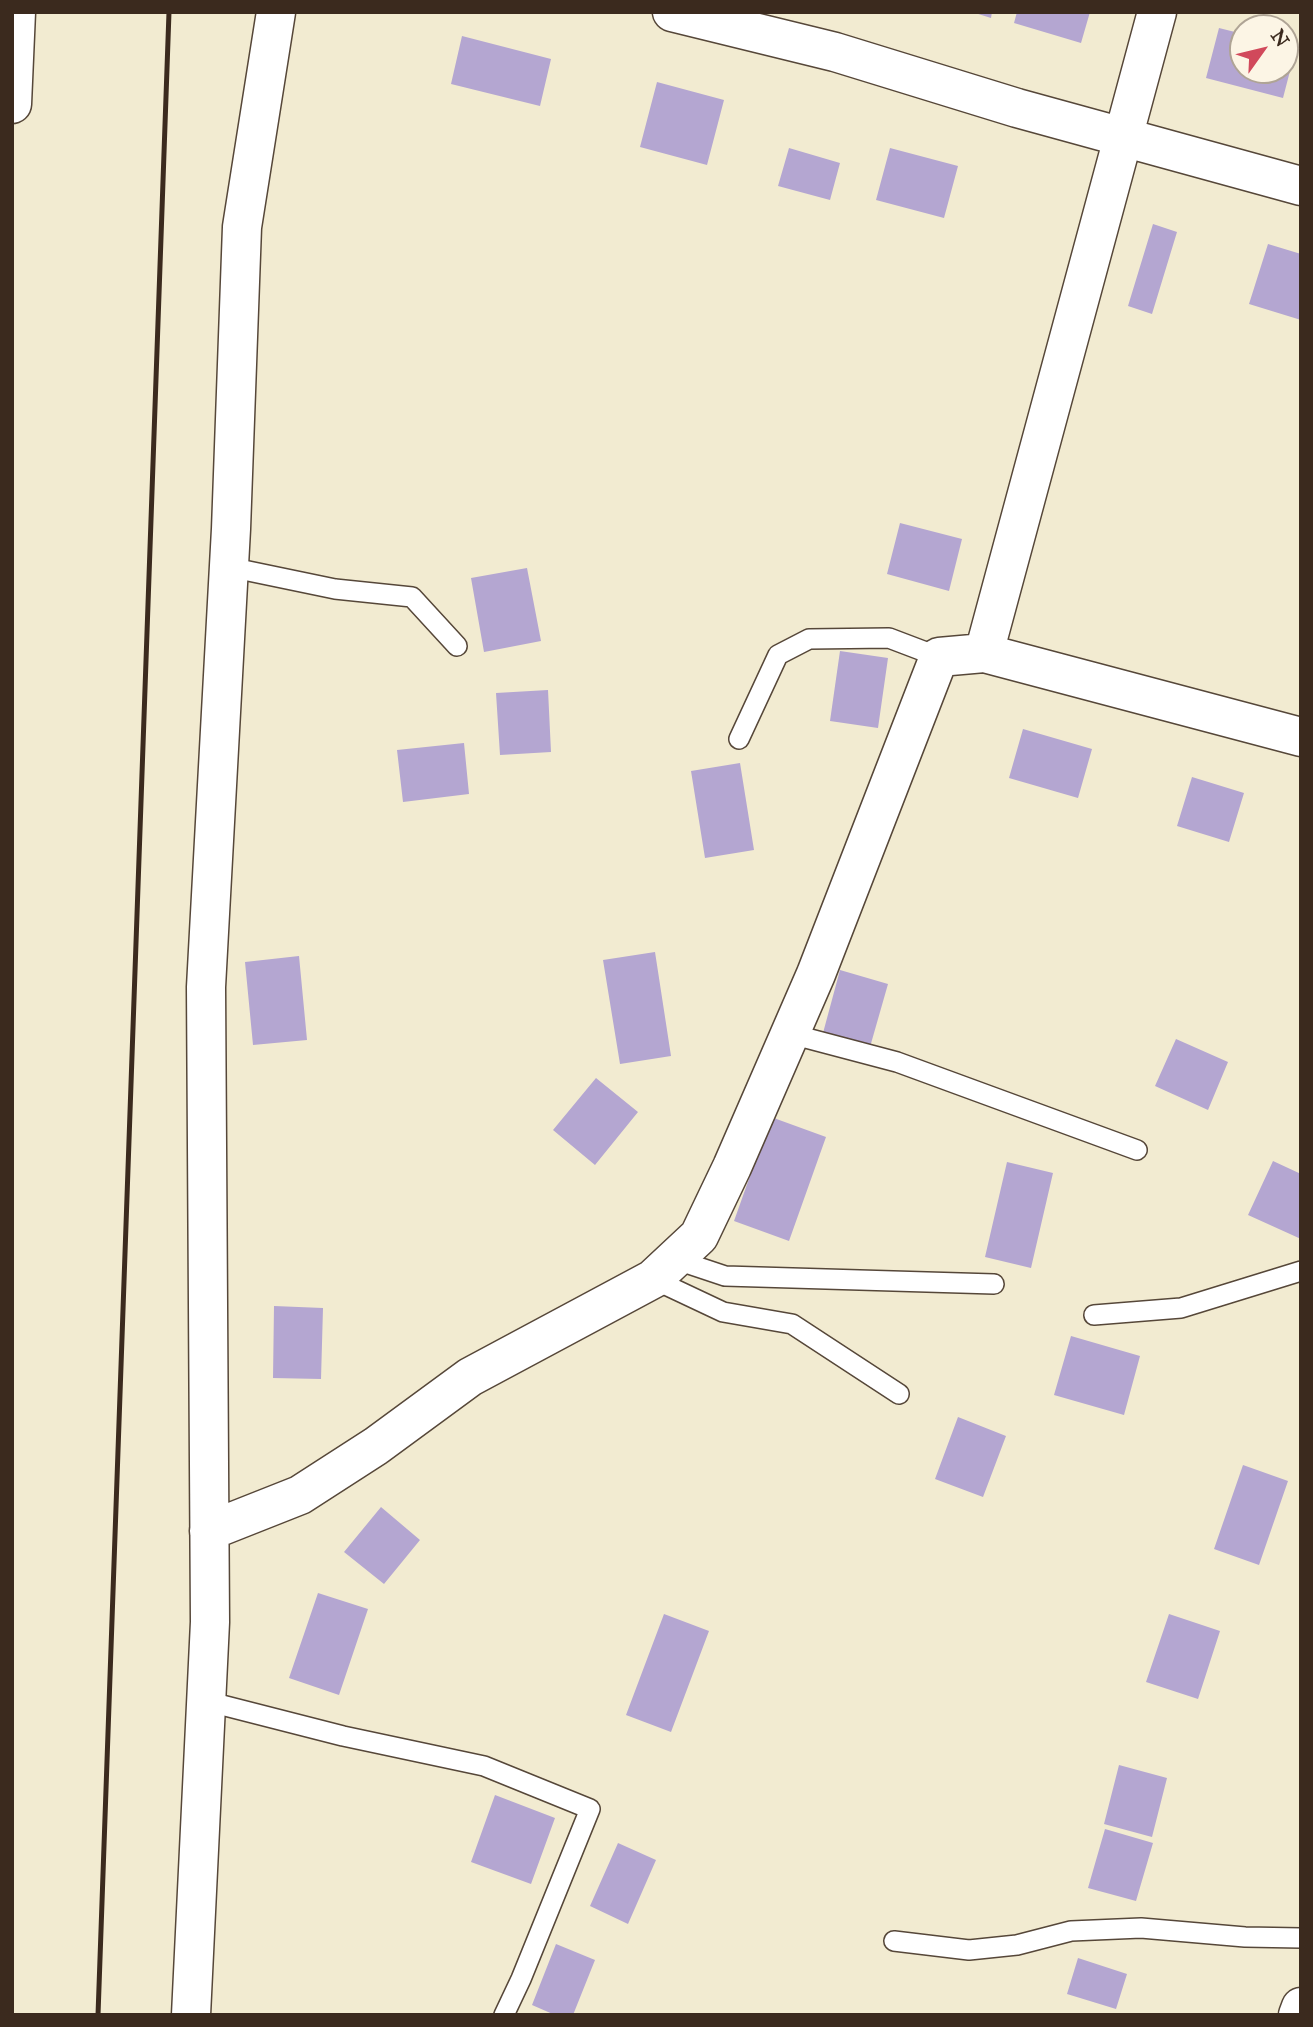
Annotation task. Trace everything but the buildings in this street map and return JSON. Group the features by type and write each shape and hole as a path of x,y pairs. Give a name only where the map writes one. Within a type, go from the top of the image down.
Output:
{"street":[{"path":"12,104 16,12"},
{"path":"191,2015 210,1622 206,987 229,567 242,228 276,12"},
{"path":"672,12 835,52 1017,108 1301,186"},
{"path":"984,653 1157,12"},
{"path":"209,1531 300,1495 376,1447 470,1377 663,1269 699,1236 791,1034 939,657 984,653 1301,737"},
{"path":"1298,2015 1301,2007"}],"lane":[{"path":"229,567 335,589 412,597 457,646"},
{"path":"739,739 778,654 808,639 888,638 939,657"},
{"path":"791,1034 897,1062 1137,1150"},
{"path":"663,1269 725,1276 994,1284"},
{"path":"663,1269 723,1312 792,1324 899,1394"},
{"path":"1094,1315 1181,1308 1301,1271"},
{"path":"206,1700 342,1736 484,1766 590,1809 504,2015"},
{"path":"894,1941 969,1950 1017,1945 1071,1931 1141,1928 1245,1937 1301,1938"}],"railway":[{"path":"98,2015 169,12"}]}
